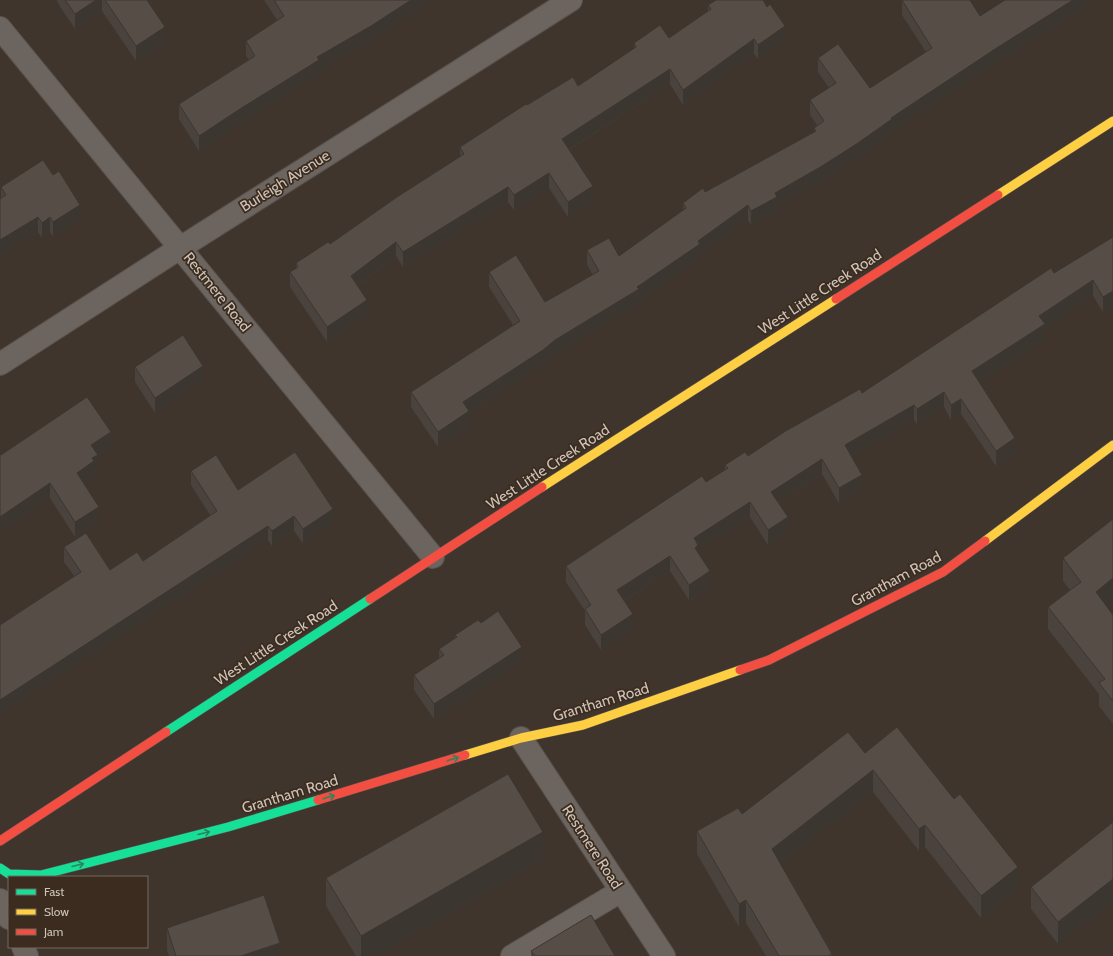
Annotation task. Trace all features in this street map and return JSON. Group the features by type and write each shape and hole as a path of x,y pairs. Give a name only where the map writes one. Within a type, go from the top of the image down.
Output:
{"main road":[{"name":"West Little Creek Road","path":"0,840 433,557 1113,121"},
{"name":"Grantham Road","path":"0,868 9,874 41,875 228,827 521,738 583,725 769,660 943,572 1113,444"}],"street":[{"name":"Burleigh Avenue","path":"0,364 571,0"},
{"name":"Restmere Road","path":"0,28 433,557"},
{"name":"Restmere Road","path":"521,738 664,956"},
{"path":"512,956 621,891"},
{"path":"0,900 8,916"}],"building":[{"path":"65,0 96,0 75,14"},
{"path":"105,0 147,0 165,27 136,46"},
{"path":"274,0 411,0 371,26 317,57 319,60 199,136 179,104 255,56 246,41 284,16"},
{"path":"716,0 763,0 767,7 770,4 785,26 758,45 754,39 683,90 670,69 562,139 593,186 568,202 549,173 514,195 508,187 403,252 396,242 351,276 367,300 327,327 290,272 298,267 296,263 328,242 330,244 397,197 464,154 460,147 526,104 527,105 573,77 578,86 636,47 634,43 660,25 669,38 711,9 708,5"},
{"path":"902,0 970,0 980,16 1005,0 1073,0 995,49 891,118 892,119 858,143 775,193 777,197 751,211 748,205 698,241 700,244 637,287 639,289 555,340 543,350 463,402 469,411 438,432 411,392 520,321 489,272 516,255 545,302 599,271 587,250 609,238 619,256 686,208 683,203 703,188 705,192 816,131 814,128 824,121 810,100 836,83 818,58 838,44 870,88 932,48"},
{"path":"43,160 53,175 59,171 80,205 53,222 50,217 42,223 38,217 0,240 0,199 6,195 1,187"},
{"path":"1113,237 1113,291 1103,297 1093,280 1039,316 1045,324 972,371 1015,438 996,451 961,399 951,405 944,392 917,409 914,405 845,445 862,475 839,488 822,459 771,492 788,517 768,530 750,502 694,538 698,545 695,548 710,571 689,585 670,556 617,590 633,614 601,635 585,609 591,605 566,566 702,476 706,482 728,468 725,465 745,452 748,456 784,432 860,389 862,393 1051,268 1054,273"},
{"path":"183,335 203,366 155,398 135,367"},
{"path":"87,397 111,432 91,445 98,455 92,458 94,461 77,473 99,507 75,522 50,483 0,517 0,454 1,455"},
{"path":"295,452 333,509 303,529 294,516 272,531 268,526 0,700 0,625 81,572 64,547 86,533 110,570 137,552 143,561 217,511 191,471 216,455 238,490"},
{"path":"1113,519 1113,578 1096,592 1113,615 1113,701 1099,683 1105,679 1048,607 1081,582 1063,558"},
{"path":"498,611 522,647 434,704 414,675 444,655 439,649 457,637 455,635 478,620 481,623"},
{"path":"897,727 954,799 960,794 1018,867 981,896 925,825 919,829 873,770 772,849 832,954 828,956 779,956 746,900 739,904 697,831 738,808 742,814 848,732 865,753"},
{"path":"508,774 543,832 361,936 326,878"},
{"path":"1113,822 1113,879 1058,922 1031,887"},
{"path":"264,895 280,943 241,956 176,956 167,928"},
{"path":"591,915 615,956 535,956 531,951"}],"traffic: fast":[{"path":"166,732 370,599"},
{"path":"0,868 9,874 41,875 228,827 318,800"}],"traffic: slow":[{"path":"998,195 1113,121"},
{"path":"542,487 836,299"},
{"path":"985,541 1113,445"},
{"path":"465,755 521,738 583,725 740,670"}],"traffic: jam":[{"path":"836,299 998,195"},
{"path":"370,599 542,487"},
{"path":"740,670 769,660 943,572 985,541"},
{"path":"0,841 166,732"},
{"path":"318,800 465,755"}]}
